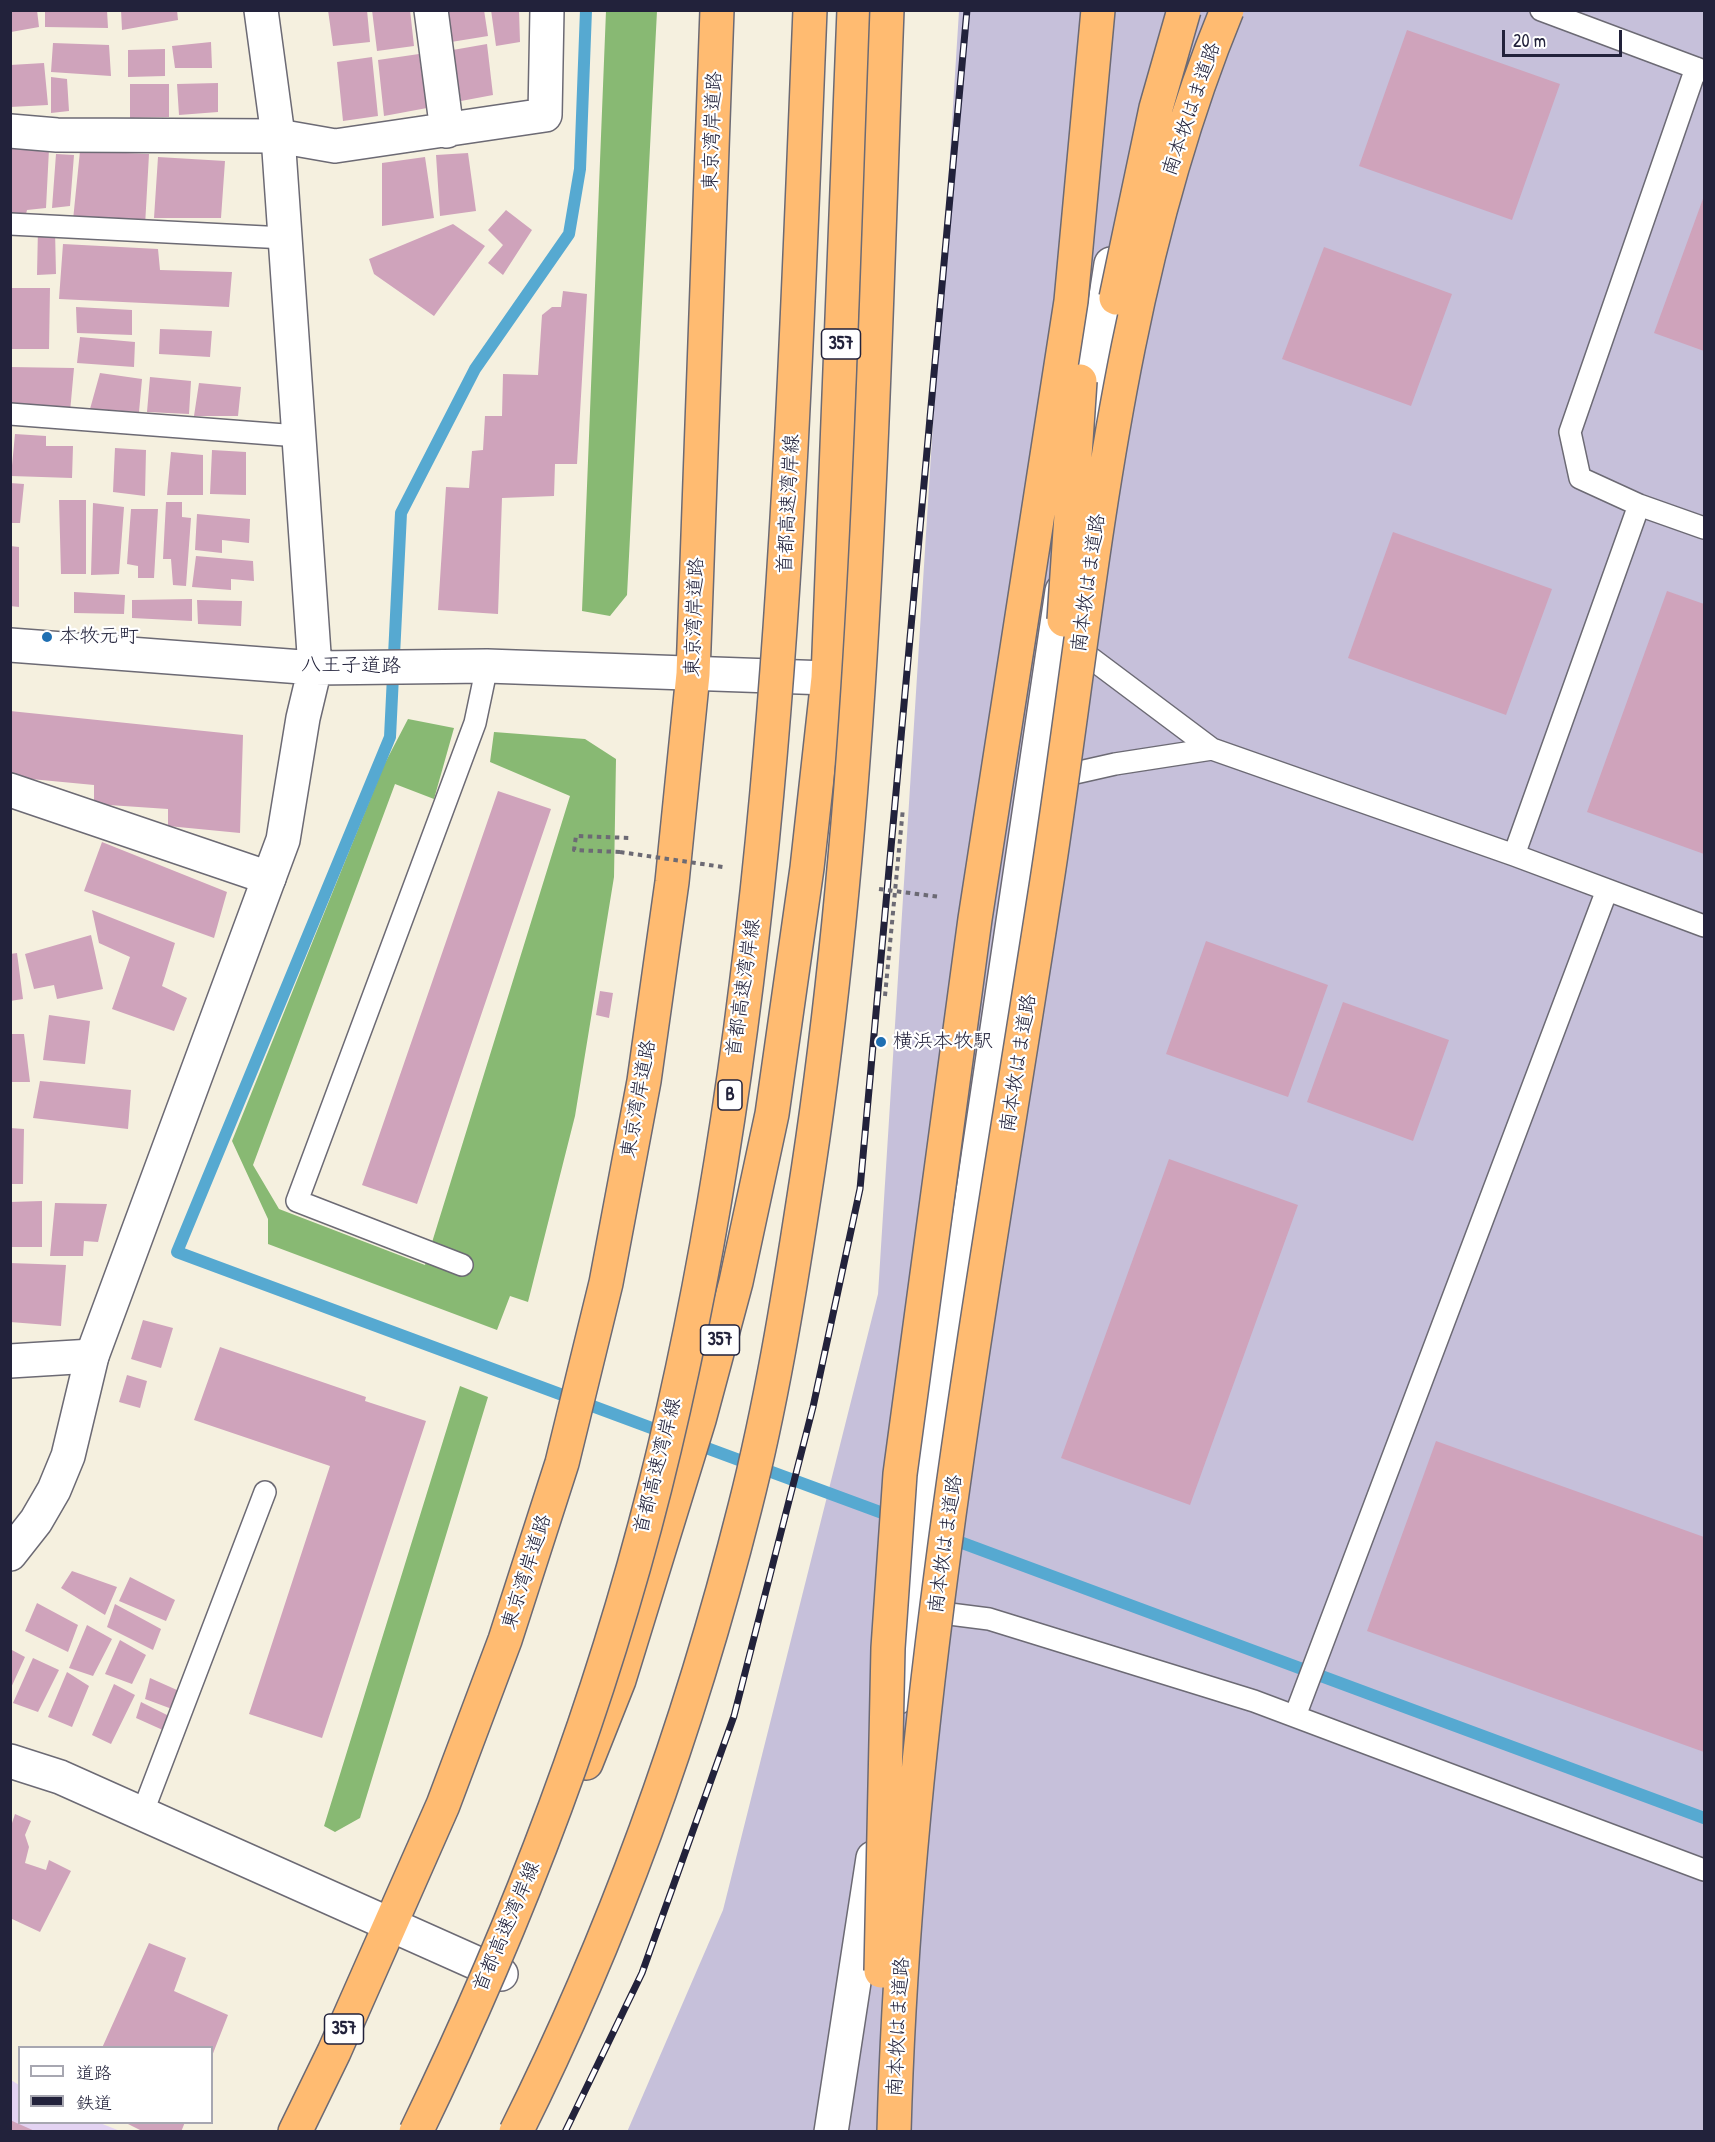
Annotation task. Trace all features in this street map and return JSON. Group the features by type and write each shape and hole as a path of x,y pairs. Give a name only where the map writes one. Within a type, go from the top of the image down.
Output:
{"highway":[{"name":"東京湾岸道路","path":"295,2132 334,2052 443,1805 505,1640 562,1463 606,1283 644,1081 672,882 693,674 717,10"},
{"name":"首都高速湾岸線","path":"416,2132 457,2047 541,1845 603,1670 655,1488 697,1300 730,1094 758,884 780,651 793,426 810,10"},
{"name":"357","path":"434,2132 501,1974 619,1680 699,1420 736,1282 772,1114 807,868 828,678 854,10"},
{"path":"516,2132 543,2078 627,1879 691,1696 746,1506 785,1319 819,1106 843,894 861,656 887,10"},
{"path":"1048,874 1083,328 1097,10"},
{"path":"879,2060 888,1648 901,1463 975,919 1071,301 1097,10"},
{"name":"南本牧はま道路","path":"878,2132 879,2060 900,1785 919,1624 1093,438 1133,205 1182,10"},
{"name":"南本牧はま道路","path":"894,2132 905,1926 916,1789 935,1625 957,1462 1048,874 1109,450 1137,298 1168,178 1206,61 1227,10"}],"street":[{"path":"10,1554 36,1521 54,1490 68,1456 92,1356 283,840 303,718 315,668 278,136 261,10"},
{"path":"431,10 447,131"},
{"path":"10,131 57,135 278,136 335,146 545,115 547,10"},
{"path":"831,2132 1118,218 1136,128 1166,41 1182,10"},
{"name":"八王子道路","path":"10,645 315,668 487,666 828,678"},
{"path":"10,790 269,878"},
{"path":"10,1361 92,1356"},
{"path":"10,1761 60,1777 501,1974"}],"lane":[{"path":"1541,10 1700,69 1570,432 1580,478 1639,505 1704,528"},
{"path":"10,224 285,238"},
{"path":"10,414 298,436"},
{"path":"1514,855 1639,505"},
{"path":"1057,634 1127,683 1212,749 1514,855 1704,926"},
{"path":"462,1265 297,1201 475,723 487,666"},
{"path":"1035,781 1115,764 1212,749"},
{"path":"1295,1716 1607,890"},
{"path":"142,1814 265,1492"},
{"path":"911,1609 989,1619 1254,1701 1704,1870"}],"path":[{"path":"885,996 903,808"},
{"path":"620,852 574,850 576,836 630,838"}],"shaded area":[{"path":"959,11 1704,11 1704,2131 627,2132 723,1910 878,1294"},
{"path":"11,2080 18,2084 18,2124 102,2124 120,2131 11,2132"}],"green space":[{"path":"606,11 657,11 627,595 610,616 582,611"},
{"path":"408,719 454,728 434,799 395,784 253,1165 279,1209 425,1265 570,796 490,762 494,732 585,739 616,759 614,877 575,1116 528,1302 510,1296 497,1330 268,1244 268,1219 232,1141 384,765"},
{"path":"460,1386 488,1397 360,1818 335,1832 324,1826"}],"building":[{"path":"10,10 37,10 39,27 11,32"},
{"path":"45,10 107,10 108,28 45,27"},
{"path":"121,10 177,10 178,20 122,30"},
{"path":"328,10 367,10 370,42 333,46"},
{"path":"372,10 410,10 414,46 377,51"},
{"path":"447,10 484,10 488,36 451,42"},
{"path":"491,10 519,10 520,42 496,46"},
{"path":"1407,30 1560,84 1512,220 1359,166"},
{"path":"211,42 212,68 175,68 172,46"},
{"path":"53,43 109,45 111,76 51,72"},
{"path":"487,44 493,95 461,101 457,78 447,51"},
{"path":"165,49 165,76 128,77 128,50"},
{"path":"419,54 427,108 384,116 378,60"},
{"path":"372,57 378,116 343,121 337,62"},
{"path":"44,63 48,105 10,107 10,65"},
{"path":"51,77 67,79 69,111 51,113"},
{"path":"218,83 218,112 179,115 177,84"},
{"path":"130,84 169,84 169,117 130,118"},
{"path":"10,147 49,149 46,208 27,210 25,218 10,216"},
{"path":"80,151 149,154 145,226 73,220"},
{"path":"468,153 476,211 440,216 436,155"},
{"path":"56,154 74,155 70,206 52,208"},
{"path":"158,157 225,161 221,218 154,218"},
{"path":"425,157 434,218 382,226 382,163"},
{"path":"1704,196 1704,351 1654,333"},
{"path":"506,210 532,230 503,275 488,263 503,245 488,230"},
{"path":"453,224 485,246 434,316 374,274 369,259"},
{"path":"38,228 55,230 56,274 37,275"},
{"path":"63,244 158,249 160,270 232,272 229,307 59,299"},
{"path":"1324,247 1452,294 1411,406 1282,359"},
{"path":"10,288 50,288 49,349 10,349"},
{"path":"563,291 587,294 577,464 555,464 554,496 502,498 498,614 438,610 446,487 469,488 472,451 483,450 485,416 502,416 503,374 538,375 542,315 552,307 561,307"},
{"path":"76,307 132,310 132,335 77,333"},
{"path":"160,329 212,331 210,357 159,354"},
{"path":"80,337 135,342 134,367 77,363"},
{"path":"10,367 74,368 70,412 10,409"},
{"path":"100,373 142,379 139,412 90,409"},
{"path":"150,377 191,381 189,414 147,412"},
{"path":"199,383 241,387 238,416 194,416"},
{"path":"15,434 46,436 46,446 73,446 72,478 11,476"},
{"path":"115,448 146,450 145,496 113,492"},
{"path":"212,450 246,452 246,495 210,494"},
{"path":"171,452 203,455 203,495 167,495"},
{"path":"10,483 24,484 20,523 10,523"},
{"path":"59,500 86,500 86,574 61,574"},
{"path":"166,502 182,502 182,517 191,518 186,586 173,585 171,559 163,559"},
{"path":"93,503 124,507 119,574 91,575"},
{"path":"131,509 158,509 154,578 138,578 138,566 127,564"},
{"path":"197,514 250,519 249,543 222,540 222,553 195,550"},
{"path":"1393,532 1552,589 1506,715 1348,658"},
{"path":"10,546 19,547 19,607 10,606"},
{"path":"196,556 253,561 254,581 231,579 231,590 192,587"},
{"path":"1667,591 1704,604 1704,854 1587,812"},
{"path":"74,592 125,595 124,614 74,613"},
{"path":"192,599 192,621 132,618 132,600"},
{"path":"197,600 242,601 241,626 198,624"},
{"path":"10,711 243,735 240,833 168,826 168,809 94,804 94,785 10,777"},
{"path":"498,791 551,809 417,1204 362,1185"},
{"path":"102,842 227,892 214,938 84,891"},
{"path":"92,910 175,943 162,986 187,998 174,1031 112,1009 130,957 99,943"},
{"path":"91,935 103,989 57,999 54,985 34,989 25,954"},
{"path":"1206,941 1328,985 1288,1097 1166,1054"},
{"path":"17,953 23,999 10,1001 10,954"},
{"path":"600,991 613,993 609,1018 596,1015"},
{"path":"1343,1002 1449,1040 1413,1141 1307,1102"},
{"path":"49,1015 90,1021 85,1064 43,1060"},
{"path":"10,1034 24,1034 30,1082 10,1082"},
{"path":"40,1081 131,1090 128,1129 33,1118"},
{"path":"10,1128 24,1129 23,1184 10,1184"},
{"path":"1169,1159 1298,1205 1190,1505 1061,1458"},
{"path":"42,1201 42,1247 10,1247 10,1202"},
{"path":"55,1203 107,1204 98,1242 84,1241 83,1256 50,1256"},
{"path":"10,1263 66,1265 61,1326 10,1322"},
{"path":"143,1320 173,1328 161,1368 131,1359"},
{"path":"220,1347 366,1397 365,1401 426,1421 322,1738 249,1714 330,1466 194,1420"},
{"path":"127,1375 147,1381 140,1408 119,1402"},
{"path":"1436,1441 1704,1537 1704,1752 1367,1631"},
{"path":"72,1571 117,1587 105,1615 61,1588"},
{"path":"130,1577 175,1600 166,1621 119,1601"},
{"path":"37,1603 78,1625 68,1652 25,1631"},
{"path":"115,1604 161,1629 153,1650 107,1627"},
{"path":"87,1625 112,1639 93,1676 69,1668"},
{"path":"120,1640 146,1655 132,1684 105,1674"},
{"path":"10,1649 25,1657 10,1690"},
{"path":"33,1658 59,1670 38,1712 13,1703"},
{"path":"67,1672 89,1686 72,1727 48,1717"},
{"path":"150,1678 177,1690 172,1709 145,1699"},
{"path":"114,1684 135,1695 111,1744 92,1735"},
{"path":"141,1702 169,1716 165,1731 136,1718"},
{"path":"15,1814 31,1821 25,1835 29,1847 25,1863 46,1870 49,1860 71,1871 40,1932 10,1918 10,1829"},
{"path":"149,1943 186,1958 174,1991 228,2015 213,2053 213,2046 103,2046"},
{"path":"10,2120 37,2132 10,2132"},
{"path":"128,2124 184,2124 181,2132 144,2132"}],"waterway":[{"path":"586,10 580,169 569,234 475,369 401,513 390,737 177,1252 665,1433"},
{"path":"693,1443 896,1518"},
{"path":"949,1538 1704,1818"}],"railway":[{"path":"565,2132 642,1973 734,1716 813,1407 860,1189 967,10"}],"place":[{"name":"本牧元町","path":"47,637"},
{"name":"横浜本牧駅","path":"881,1042"}]}
